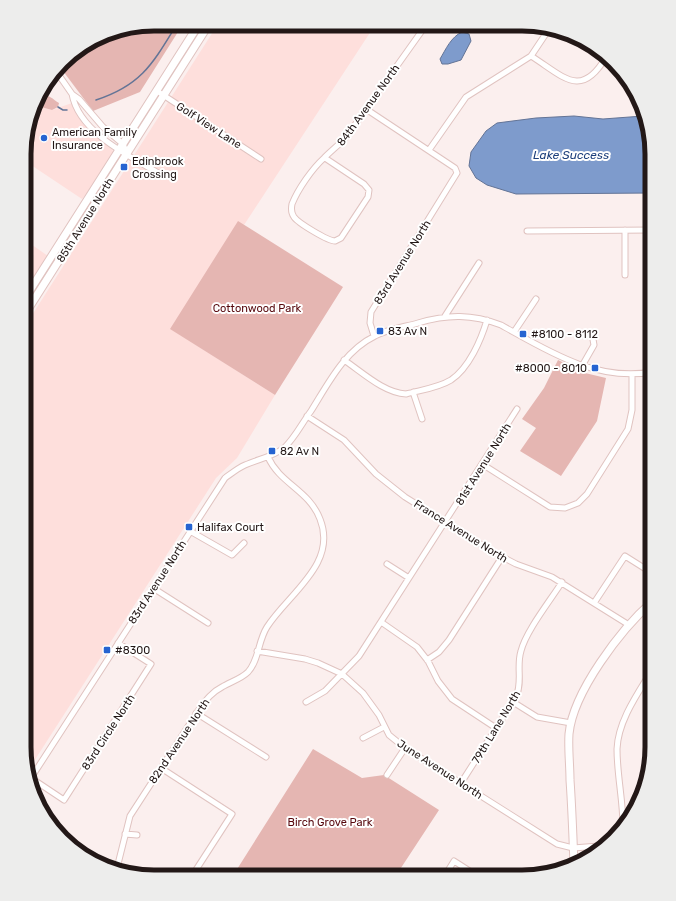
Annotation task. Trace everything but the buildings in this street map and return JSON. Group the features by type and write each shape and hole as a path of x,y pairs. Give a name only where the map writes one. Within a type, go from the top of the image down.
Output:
{"main road":[{"name":"85th Avenue North","path":"31,289 195,31"},
{"name":"85th Avenue North","path":"31,305 206,31"},
{"path":"574,859 569,746 571,723 579,701 605,656 629,625 645,609"}],"street":[{"name":"84th Avenue North","path":"324,158 364,184 369,190 368,196 341,238 331,241 298,220 291,212 293,201 317,166 324,158 342,142 422,31"},
{"path":"366,109 429,150 466,97 531,56 546,34"},
{"path":"531,56 569,80 577,82 594,75 603,62"},
{"path":"59,75 72,94 79,99 103,127 123,144 127,154"},
{"name":"Golf View Lane","path":"157,91 261,159"},
{"path":"72,94 73,102 82,116 98,133 119,150 162,175"},
{"path":"98,133 103,127"},
{"name":"83rd Avenue North","path":"34,774 225,478 247,464 268,457 284,448 291,440 344,360 354,350 374,336 370,323 371,312 456,176 457,170 455,168 429,150"},
{"path":"625,230 625,275"},
{"path":"527,231 645,230"},
{"path":"445,316 479,263"},
{"path":"514,332 536,299"},
{"path":"374,336 445,316 466,316 487,320 582,366 602,372 632,374 645,373"},
{"path":"344,360 394,392 406,394 443,384 458,375 480,340 487,320"},
{"path":"582,366 594,345 592,334"},
{"path":"482,464 543,504 550,507 565,508 578,503 587,494 628,429 632,410 632,374"},
{"path":"413,392 422,419"},
{"name":"81st Avenue North","path":"306,702 325,691 359,656 517,409"},
{"name":"France Avenue North","path":"307,416 344,440 390,486 445,522 502,557 562,582 629,625"},
{"name":"82nd Avenue North","path":"117,864 130,816 196,713 212,693 246,674 251,668 267,627 316,568 323,549 324,535 321,520 317,511 306,495 278,474 268,457"},
{"path":"190,530 232,555 244,543"},
{"path":"594,603 625,556 645,569"},
{"path":"427,660 439,652 449,640 502,557"},
{"path":"387,564 410,578"},
{"path":"307,579 311,583"},
{"name":"79th Lane North","path":"461,783 513,702 520,683 519,659 523,644 562,582"},
{"path":"153,588 208,623"},
{"path":"381,622 412,642 427,660 438,681 452,699 496,728"},
{"name":"83rd Circle North","path":"36,782 64,800 151,664 118,643"},
{"name":"June Avenue North","path":"258,651 305,659 324,665 342,674 368,698 389,735 404,748 550,840 562,846 573,848"},
{"path":"622,817 618,754 619,737 626,715 645,682"},
{"path":"513,702 537,717 571,723"},
{"path":"196,713 266,757"},
{"path":"363,738 384,727"},
{"path":"387,775 404,748"},
{"path":"161,768 232,814 196,870"},
{"path":"125,834 137,835"},
{"path":"573,848 594,846"},
{"path":"448,870 454,861 469,870"}],"shaded area":[{"path":"214,31 371,31 244,225 238,222 171,329 275,395 237,458 216,478 32,764 31,755 31,317"},
{"path":"72,103 76,111 114,152 94,184 82,199 31,165 32,138 40,107 52,110"},
{"path":"31,244 48,256 31,285"}],"green space":[{"path":"146,31 179,31 140,92 93,111 63,71 73,61 92,47 122,35"},
{"path":"46,94 59,103 58,107 52,110 41,107"},
{"name":"Cottonwood Park","path":"238,221 343,287 275,395 170,329"},
{"path":"558,360 585,373 606,378 597,421 561,476 520,451 536,428 522,419 544,388"},
{"name":"Birch Grove Park","path":"313,749 362,778 384,775 439,810 400,870 237,870"}],"water":[{"path":"462,32 469,34 471,41 461,60 448,64 442,64 440,59 447,47 458,34"},
{"name":"Lake Success","path":"574,116 603,119 639,116 644,138 645,193 516,194 487,185 476,178 469,166 471,152 486,131 497,123 536,118"}],"waterway":[{"path":"96,100 112,94 136,80 153,61 173,31"},
{"path":"58,107 63,110 67,110"}],"place":[{"name":"American Family Insurance","path":"44,138"},
{"name":"Edinbrook Crossing","path":"124,167"},
{"name":"83 Av N","path":"380,331"},
{"name":"#8100 - 8112","path":"523,334"},
{"name":"#8000 - 8010","path":"595,368"},
{"name":"82 Av N","path":"272,451"},
{"name":"Halifax Court","path":"189,527"},
{"name":"#8300","path":"107,650"}]}
